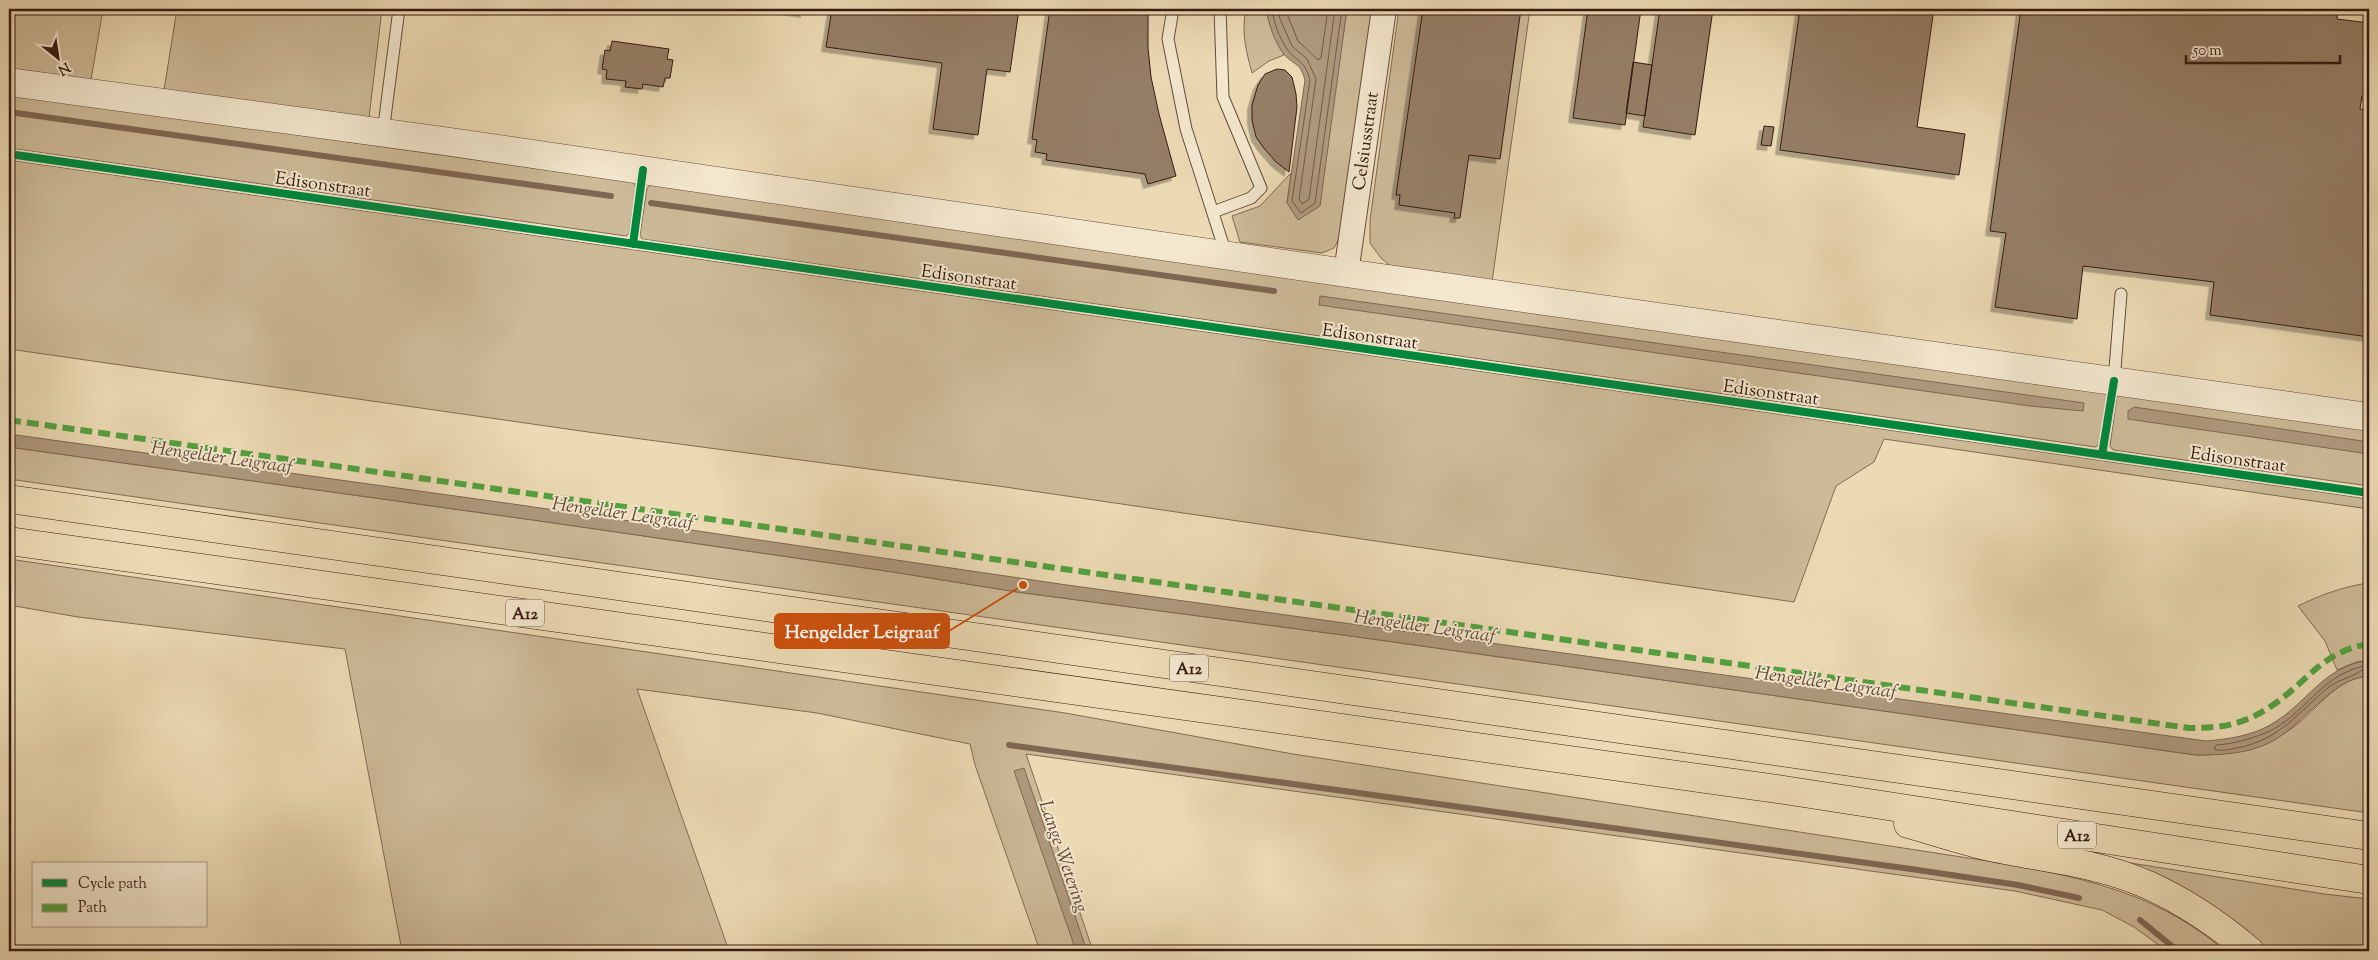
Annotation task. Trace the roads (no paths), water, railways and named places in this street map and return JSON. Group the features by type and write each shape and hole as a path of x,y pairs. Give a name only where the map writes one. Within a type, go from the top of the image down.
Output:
{"highway":[{"name":"A12","path":"9,499 2369,836"},
{"name":"A12","path":"9,541 1784,790 2369,880"},
{"name":"A12","path":"1784,790 1984,845 2094,867 2146,884 2185,903 2216,923 2250,951"}],"street":[{"name":"Celsiusstraat","path":"1346,272 1384,9"},
{"path":"9,82 382,133 2369,417"}],"lane":[{"path":"382,133 399,9"},
{"path":"1173,9 1168,39 1186,129 1227,255"},
{"path":"1213,212 1251,198 1261,188 1223,97 1220,9"},
{"path":"2114,381 2121,294"}],"water":[{"path":"1266,9 1347,9 1320,206 1298,220 1287,203 1305,80 1301,69 1286,57 1277,43"},
{"path":"1320,296 2084,403 2083,411 2030,406 1319,305"},
{"path":"2134,407 2369,442 2369,454 2128,419 2128,411"},
{"path":"9,434 527,506 1067,585 2206,741 2231,738 2263,729 2295,707 2326,678 2352,664 2369,660 2369,676 2355,679 2330,693 2295,725 2271,742 2244,751 2196,755 1358,637 1017,592 893,572 540,521 9,447"},
{"path":"1024,768 1087,951 1076,951 1014,771"}],"waterway":[{"path":"9,112 611,196"},
{"path":"651,203 1274,291"},
{"path":"1009,745 1911,869 2018,885 2079,898"},
{"path":"2140,920 2178,951"}],"place":[{"name":"Hengelder Leigraaf","path":"1023,585"}],"water label":[{"name":"Lange Wetering","path":"1065,856"}]}
